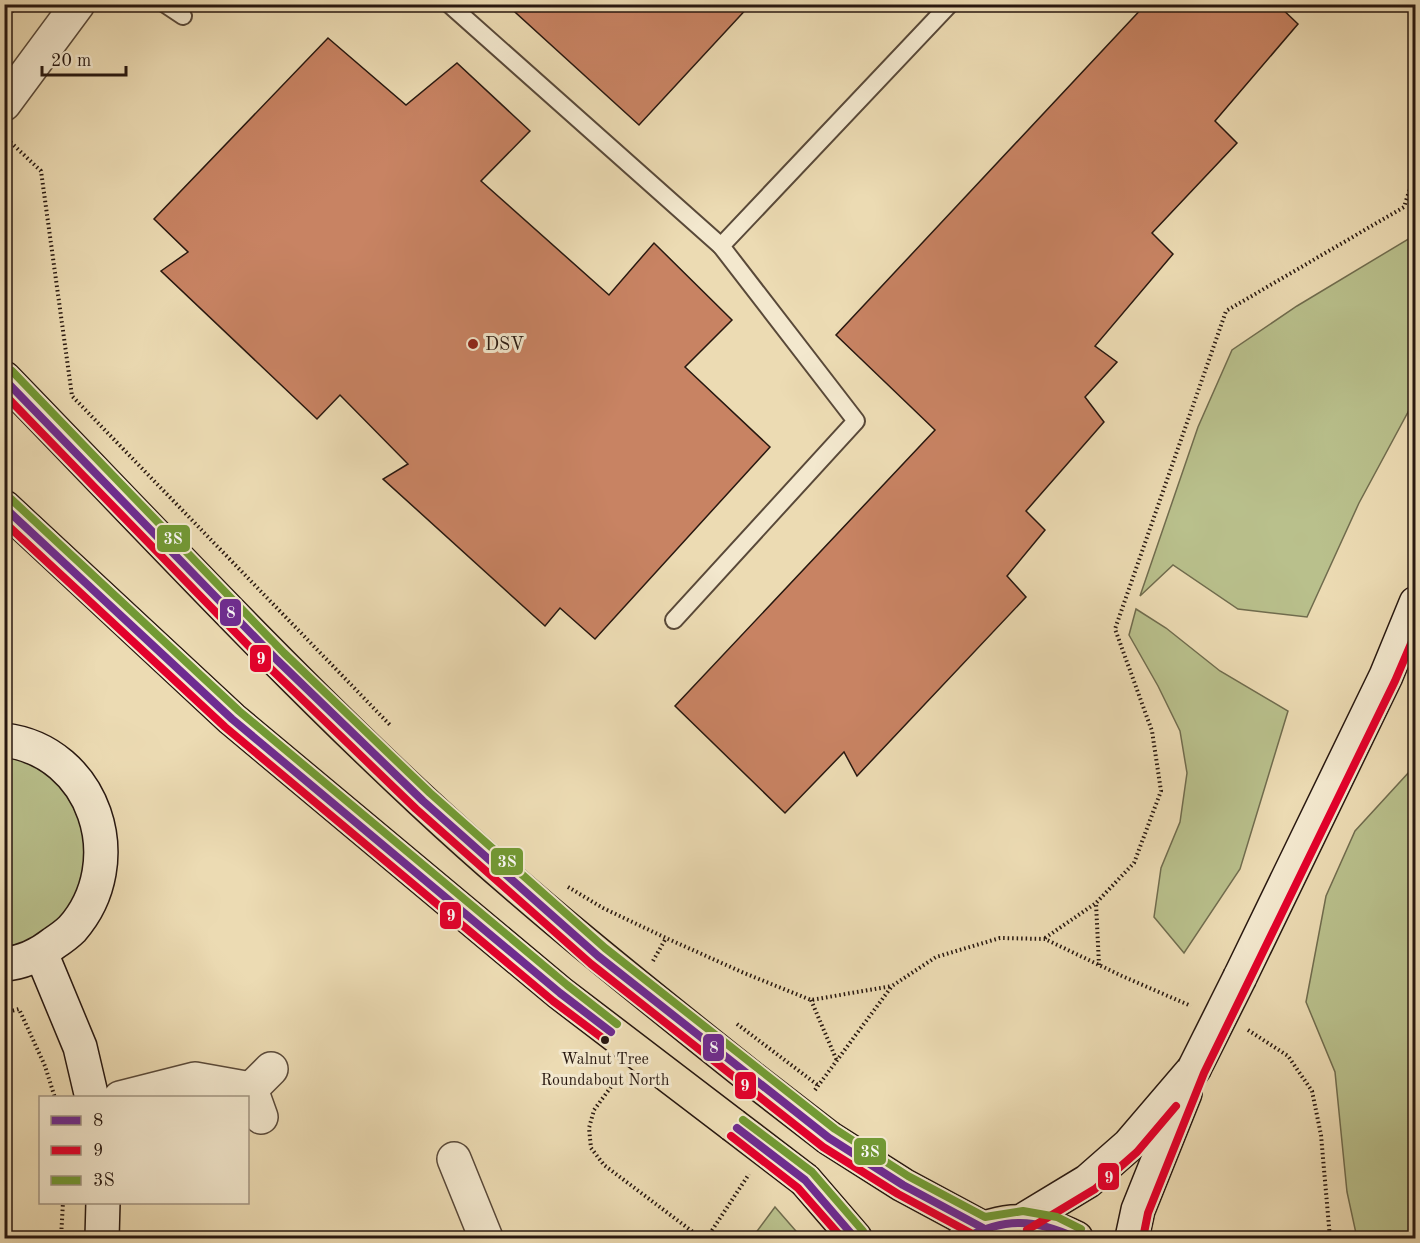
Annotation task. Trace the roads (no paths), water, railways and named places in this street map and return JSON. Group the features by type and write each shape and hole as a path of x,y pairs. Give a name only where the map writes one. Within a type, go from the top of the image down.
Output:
{"highway":[{"path":"4,378 278,660 423,801 598,956 829,1138 974,1233 1022,1221 1054,1227 1076,1239"},
{"path":"4,507 232,719 551,985 805,1180 855,1239"}],"street":[{"path":"4,104 78,4"},
{"path":"1132,1239 1138,1210 1194,1070 1386,676 1416,603"},
{"path":"4,740 21,742 55,759 82,787 98,822 102,860 93,897 72,930 41,953 11,964 4,964"},
{"path":"41,953 80,1047 92,1096"},
{"path":"1022,1221 1088,1180 1129,1145 1194,1070"},
{"path":"128,1096 195,1079 261,1092"},
{"path":"454,1159 486,1239"},
{"path":"102,1239 103,1204"}],"lane":[{"path":"165,4 183,16"},
{"path":"449,4 721,246 856,421 674,620"},
{"path":"721,246 950,4"}],"place":[{"name":"DSV","path":"473,344"},
{"name":"Walnut Tree Roundabout North","path":"605,1040"}]}
